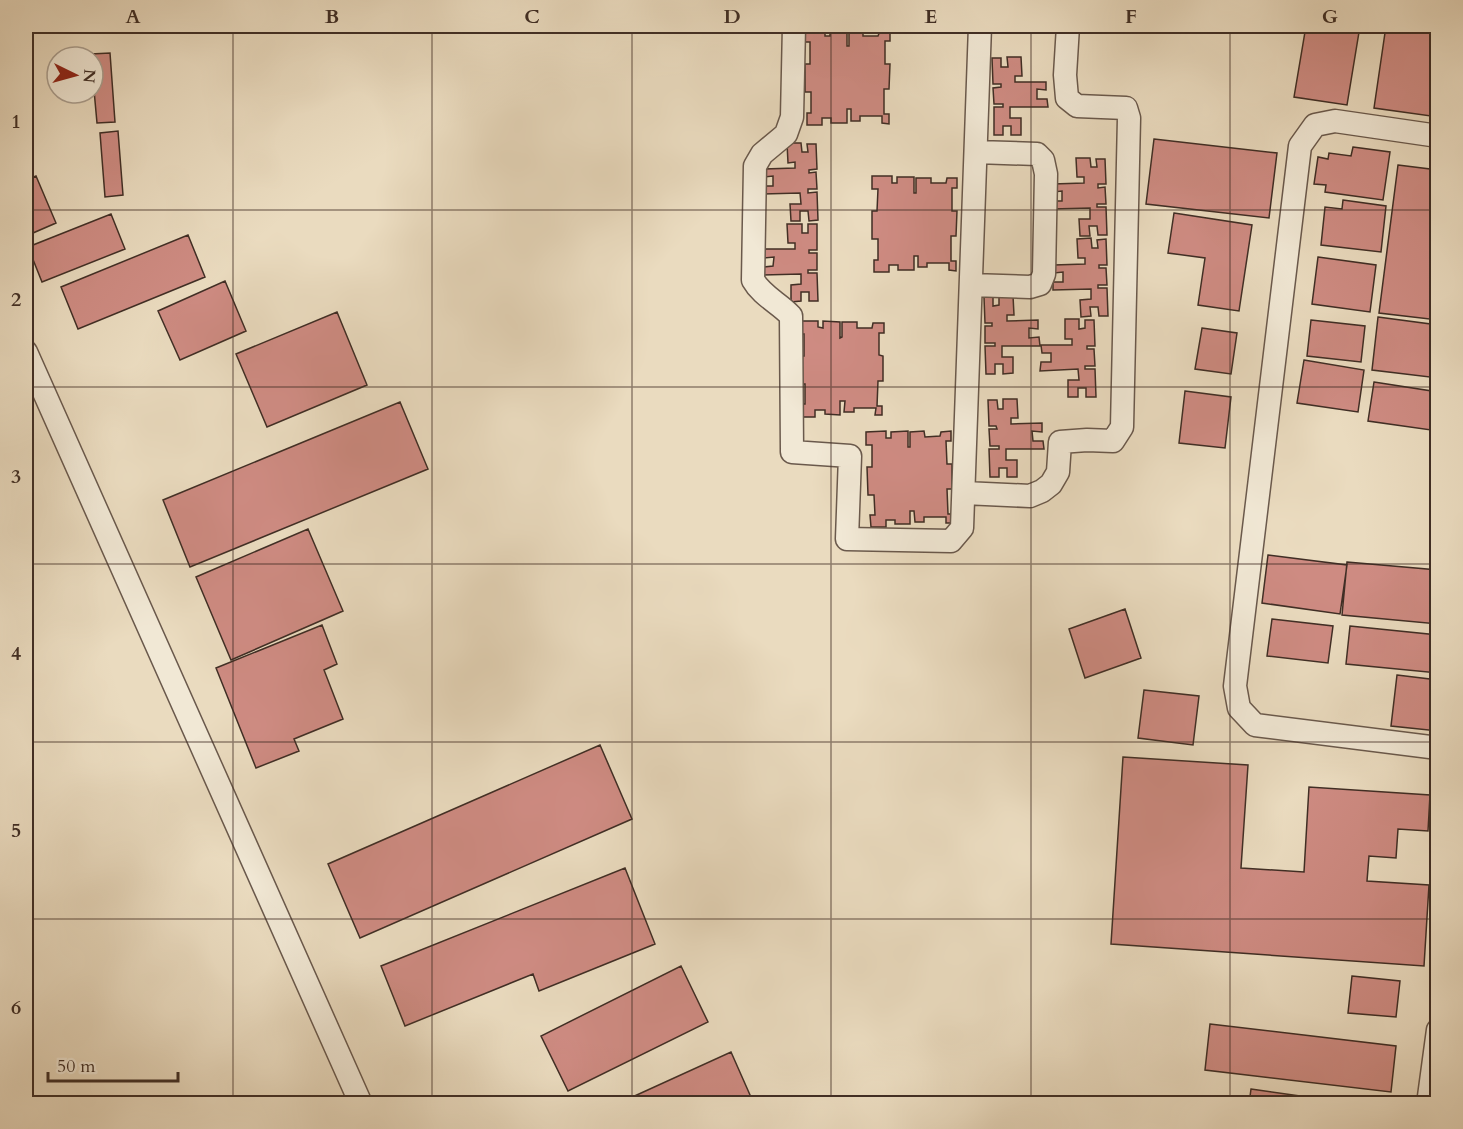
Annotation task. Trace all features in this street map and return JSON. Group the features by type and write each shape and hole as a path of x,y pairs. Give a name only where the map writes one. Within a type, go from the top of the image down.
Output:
{"street":[{"path":"794,26 792,117 786,134 762,154 755,166 753,280 758,289 791,316 792,452 850,456 847,539 951,541 962,528 964,493 980,26"},
{"path":"964,493 1030,496 1042,491 1051,484 1058,472 1060,442 1113,441 1122,427 1129,118 1126,108 1077,106 1067,98 1065,75 1068,26"},
{"path":"1437,136 1335,121 1315,125 1300,146 1235,686 1239,708 1255,725 1437,748"},
{"path":"971,285 1030,287 1040,284 1044,274 1046,174 1044,160 1036,154 976,152"},
{"path":"26,352 362,1104"},
{"path":"1428,1104 1437,1030"}],"building":[{"path":"997,26 1006,26 1006,33 997,33"},
{"path":"1014,26 1024,26 1024,33 1014,33"},
{"path":"1306,26 1360,26 1347,105 1294,97"},
{"path":"1386,26 1438,26 1438,117 1374,108"},
{"path":"805,29 825,29 825,36 830,36 830,30 847,30 847,46 849,46 849,31 863,31 863,36 878,36 880,31 890,32 890,41 885,41 885,64 890,64 889,89 884,89 884,114 889,114 889,124 882,123 882,116 860,116 860,121 851,121 851,109 847,109 847,123 831,123 831,118 822,118 822,125 807,125 807,113 811,113 811,92 805,92 805,64 810,64 810,42 805,42"},
{"path":"105,53 110,53 115,122 97,123 95,105 105,105"},
{"path":"1007,57 1021,57 1022,76 1015,76 1015,82 1046,82 1046,90 1037,89 1037,99 1047,99 1048,107 1010,107 1010,118 1021,118 1021,135 1011,135 1011,126 1003,126 1003,135 994,135 994,107 1003,107 1003,104 994,104 993,88 1001,87 1001,84 993,84 992,58 1001,58 1001,67 1008,67"},
{"path":"118,131 123,195 105,197 100,133"},
{"path":"1154,139 1277,153 1269,218 1146,204"},
{"path":"787,143 801,143 802,152 808,152 807,144 816,144 817,169 809,170 809,173 816,172 817,189 808,189 808,193 817,192 818,220 809,221 808,211 800,211 800,221 791,221 790,204 801,204 800,193 763,194 763,186 773,186 773,176 764,177 764,169 795,168 795,162 788,163"},
{"path":"1353,147 1390,152 1383,200 1325,192 1326,185 1314,184 1318,157 1328,159 1329,153 1351,156"},
{"path":"1076,158 1090,158 1091,167 1097,167 1096,159 1105,159 1106,184 1098,184 1098,188 1105,187 1106,204 1097,204 1097,207 1106,207 1107,235 1098,235 1097,226 1089,226 1090,236 1080,236 1079,219 1090,219 1090,208 1052,209 1052,201 1062,201 1062,191 1053,192 1053,184 1084,183 1084,177 1077,177"},
{"path":"1398,165 1438,170 1438,320 1379,313"},
{"path":"36,176 56,223 26,236 26,180"},
{"path":"872,176 892,176 892,183 897,183 897,177 914,177 914,193 916,193 916,178 931,178 931,183 946,183 947,178 957,178 957,188 952,188 952,211 957,211 956,236 951,236 951,261 956,261 956,271 949,270 949,263 927,263 927,267 918,267 918,256 914,256 914,270 898,270 898,265 889,265 889,272 874,272 874,260 878,260 878,239 872,239 872,211 877,211 878,189 872,189"},
{"path":"1343,200 1386,206 1381,252 1321,245 1325,207 1342,209"},
{"path":"1174,213 1252,225 1239,311 1198,305 1205,258 1168,253"},
{"path":"111,214 125,249 42,282 28,247"},
{"path":"787,224 802,224 802,233 808,233 808,224 817,224 817,250 809,250 809,253 817,253 817,270 808,270 808,273 817,273 818,301 809,301 809,292 801,292 801,301 791,302 791,285 801,284 801,274 763,275 764,267 773,266 774,257 764,258 764,249 795,249 795,243 788,243"},
{"path":"188,235 205,277 78,329 61,287"},
{"path":"1091,238 1092,248 1098,248 1097,240 1106,239 1107,265 1099,265 1099,268 1106,268 1107,285 1098,285 1098,288 1107,288 1108,316 1099,316 1098,307 1090,307 1091,316 1081,317 1080,300 1091,299 1091,289 1053,290 1053,282 1063,282 1063,272 1054,273 1054,265 1085,264 1085,258 1078,258 1077,239"},
{"path":"1318,257 1376,265 1370,312 1312,304"},
{"path":"225,281 246,331 180,360 158,311"},
{"path":"999,296 1013,296 1014,315 1007,315 1007,321 1038,320 1038,329 1029,328 1029,338 1039,337 1040,346 1002,346 1002,357 1013,357 1013,373 1003,374 1003,364 995,364 995,374 986,374 985,346 995,346 995,343 985,343 985,326 992,326 992,323 985,323 984,297 993,297 993,306 999,305"},
{"path":"337,312 367,385 267,427 236,354"},
{"path":"1378,317 1438,325 1438,378 1372,370"},
{"path":"1065,319 1079,319 1079,329 1085,328 1085,320 1094,320 1095,346 1087,346 1087,349 1094,349 1095,366 1085,366 1085,369 1095,369 1096,397 1086,397 1086,388 1078,388 1078,397 1068,397 1068,380 1079,380 1078,369 1040,371 1041,362 1051,362 1051,353 1042,353 1041,345 1072,345 1072,339 1065,339"},
{"path":"1311,320 1365,326 1361,362 1307,356"},
{"path":"798,321 818,321 818,327 823,328 823,321 840,322 840,338 842,337 842,322 857,322 857,328 872,328 873,323 884,323 884,333 879,333 879,355 883,356 883,381 878,381 877,406 882,406 882,415 875,415 876,408 854,408 854,412 844,412 845,401 840,401 840,415 825,414 825,410 815,410 815,417 800,417 801,404 805,404 805,384 799,384 799,356 804,356 804,334 798,334"},
{"path":"1202,328 1237,333 1231,374 1195,369"},
{"path":"1304,360 1364,370 1358,412 1297,403"},
{"path":"1374,382 1438,392 1438,431 1368,421"},
{"path":"1185,391 1231,397 1225,448 1179,443"},
{"path":"1003,399 1017,399 1018,418 1011,418 1011,424 1042,423 1042,432 1032,431 1033,441 1043,441 1044,449 1006,449 1006,460 1017,460 1017,477 1007,477 1007,468 999,468 999,477 990,477 989,449 999,449 999,446 990,446 989,429 997,429 996,426 989,426 988,400 997,400 998,409 1003,409"},
{"path":"400,402 428,469 190,567 163,500"},
{"path":"886,431 886,438 891,438 891,432 908,431 908,447 910,447 910,432 924,431 925,437 940,436 941,432 951,431 951,441 946,441 947,464 952,464 952,489 947,489 948,514 953,514 953,523 946,523 946,517 924,517 924,522 915,522 914,511 910,511 910,524 895,524 895,520 886,520 886,527 871,527 870,515 875,515 874,495 868,495 867,467 872,467 872,445 866,445 866,432"},
{"path":"308,529 343,611 231,660 196,577"},
{"path":"1268,555 1347,565 1340,614 1262,603"},
{"path":"1347,562 1438,570 1438,624 1342,615"},
{"path":"1125,609 1141,658 1085,678 1069,629"},
{"path":"1272,619 1333,626 1328,663 1267,656"},
{"path":"322,625 337,664 324,670 343,719 294,739 299,751 256,768 216,668"},
{"path":"1350,626 1438,635 1438,673 1346,664"},
{"path":"1397,675 1438,680 1438,731 1391,726"},
{"path":"1144,690 1199,696 1193,745 1138,738"},
{"path":"600,745 632,819 360,938 328,864"},
{"path":"1123,757 1248,765 1241,868 1304,872 1309,787 1430,795 1428,831 1398,829 1396,858 1369,856 1367,881 1429,885 1424,966 1111,944"},
{"path":"625,868 655,944 539,991 533,974 405,1026 381,966"},
{"path":"681,966 708,1022 568,1091 541,1036"},
{"path":"1352,976 1400,981 1396,1017 1348,1013"},
{"path":"1210,1024 1396,1046 1391,1092 1205,1070"},
{"path":"731,1052 754,1104 617,1104"},
{"path":"1251,1089 1357,1104 1249,1104"}]}
